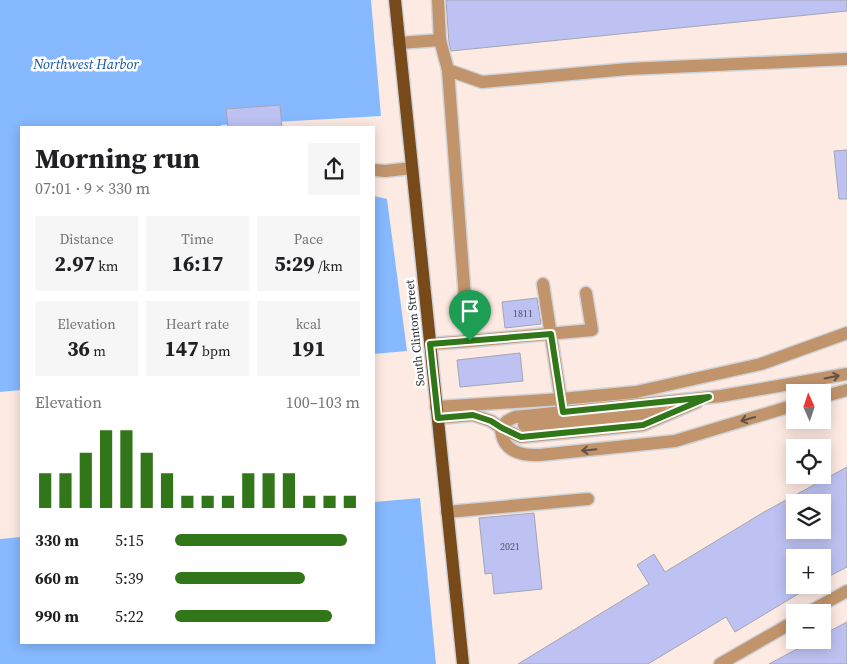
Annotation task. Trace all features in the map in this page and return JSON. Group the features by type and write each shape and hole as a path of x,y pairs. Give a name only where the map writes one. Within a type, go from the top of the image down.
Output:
{"main road":[{"name":"South Clinton Street","path":"395,0 463,664"}],"lane":[{"path":"438,0 440,40 448,70 465,299 470,341"},
{"path":"399,43 440,40"},
{"path":"448,70 482,82 628,69 847,59"},
{"path":"375,170 412,168"},
{"path":"543,284 562,406"},
{"path":"430,344 592,330 586,293"},
{"path":"786,408 675,441 540,455 525,456 516,452 506,444 502,436 504,424 515,417 761,364 847,333"},
{"path":"437,412 678,400 808,382 847,374"},
{"path":"831,394 847,390"},
{"path":"504,424 521,437 643,425 709,397"},
{"path":"437,412 473,415 504,424 521,425 638,415 678,400"},
{"path":"447,512 588,499"},
{"path":"823,604 847,591"},
{"path":"720,664 786,626"}],"shaded area":[{"path":"371,0 847,0 847,664 436,664 420,498 375,502 375,354 407,351 387,200 375,196 375,126 220,126 381,116"},
{"path":"20,390 20,537 0,539 0,392"}],"water":[{"name":"Northwest Harbor","path":"0,0 371,0 381,116 221,126 20,126 20,390 0,392"},
{"path":"375,196 387,199 407,351 375,354"},
{"path":"420,498 436,664 0,664 0,539 20,537 20,644 375,644 375,502"}],"building":[{"path":"446,0 847,0 847,11 451,51"},
{"path":"280,105 282,126 228,126 226,109"},
{"path":"847,150 847,199 839,199 834,151"},
{"path":"537,298 541,324 505,328 502,302"},
{"path":"520,353 523,381 460,387 457,360"},
{"path":"847,467 847,567 831,575 831,549 786,549 786,594 798,594 735,632 726,617 648,664 518,664 649,584 637,565 654,554 665,572 786,500 786,539 831,539 831,494 797,494 816,484 831,484 831,476"},
{"path":"534,513 542,589 494,594 492,573 485,574 479,518"},
{"path":"847,622 847,664 769,664 797,649 831,649 831,630"}],"route":[{"path":"551,334 563,412 709,397 643,425 521,437 491,421 473,415 438,418 430,344 470,341 551,334"}]}
